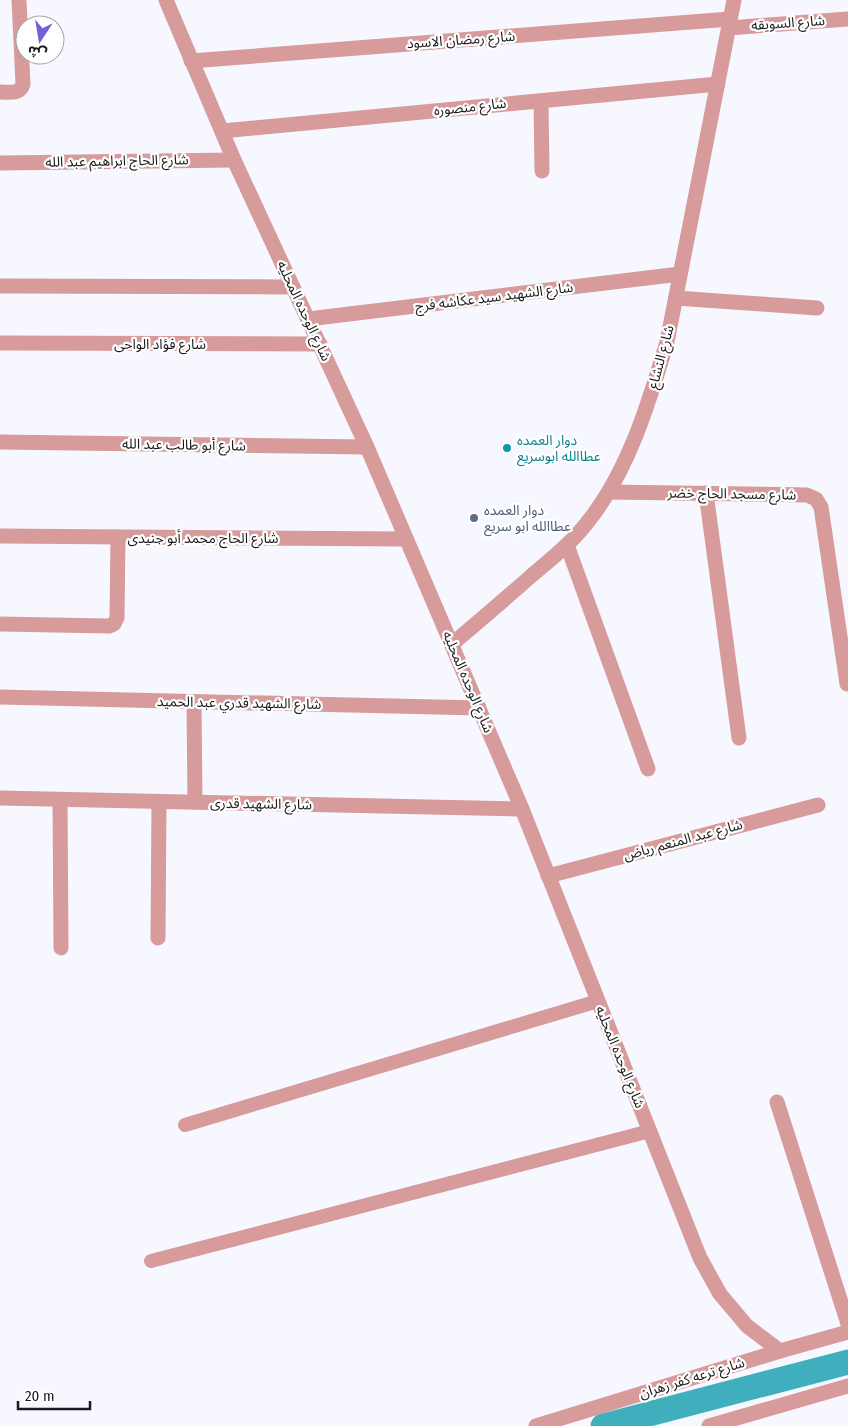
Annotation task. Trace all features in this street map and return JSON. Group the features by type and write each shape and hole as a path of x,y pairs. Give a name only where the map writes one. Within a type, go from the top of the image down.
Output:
{"street":[{"path":"0,92 18,91 22,88 23,84 19,0"},
{"name":"شارع الوحده المحليه","path":"166,0 234,160 367,447 452,644 522,809 700,1258 720,1294 747,1326 780,1351"},
{"name":"شارع النشاع","path":"452,644 567,545 590,520 609,492 632,443 651,393 666,342 734,0"},
{"name":"شارع السويقه","path":"729,23 848,19"},
{"name":"شارع رمضان الاسود","path":"191,61 729,23"},
{"name":"شارع منصوره","path":"222,131 718,84"},
{"path":"540,100 542,171"},
{"name":"شارع الحاج ابراهيم عبد الله","path":"0,163 234,160"},
{"name":"شارع الشهيد سيد عكاشه فرج","path":"308,319 680,274"},
{"path":"0,286 293,287"},
{"path":"676,298 817,308"},
{"name":"شارع فؤاد الواحى","path":"0,343 320,344"},
{"name":"شارع أبو طالب عبد الله","path":"0,442 367,447"},
{"name":"شارع مسجد الحاج خضر","path":"609,492 807,495 816,499 821,507 847,684"},
{"path":"706,493 739,738"},
{"name":"شارع الحاج محمد أبو جنيدى","path":"0,536 406,539"},
{"path":"0,624 109,626 114,624 117,618 118,537"},
{"path":"567,545 648,769"},
{"name":"شارع الشهيد قدري عبد الحميد","path":"0,697 479,708"},
{"path":"194,702 195,802"},
{"name":"شارع الشهيد قدرى","path":"0,798 522,809"},
{"path":"60,800 61,948"},
{"path":"158,938 159,802"},
{"name":"شارع عبد المنعم رياض","path":"548,876 818,805"},
{"path":"777,1102 848,1324"},
{"name":"شارع ترعه كفر زهران","path":"536,1426 848,1332"},
{"path":"710,1426 848,1386"}],"lane":[{"path":"185,1125 598,1001"},
{"path":"150,1261 650,1131"}],"waterway":[{"path":"603,1426 848,1362"}],"place":[{"name":"دوار العمده عطاالله ابوسريع","path":"507,448"},
{"name":"دوار العمده عطاالله ابو سريع","path":"474,518"}]}
